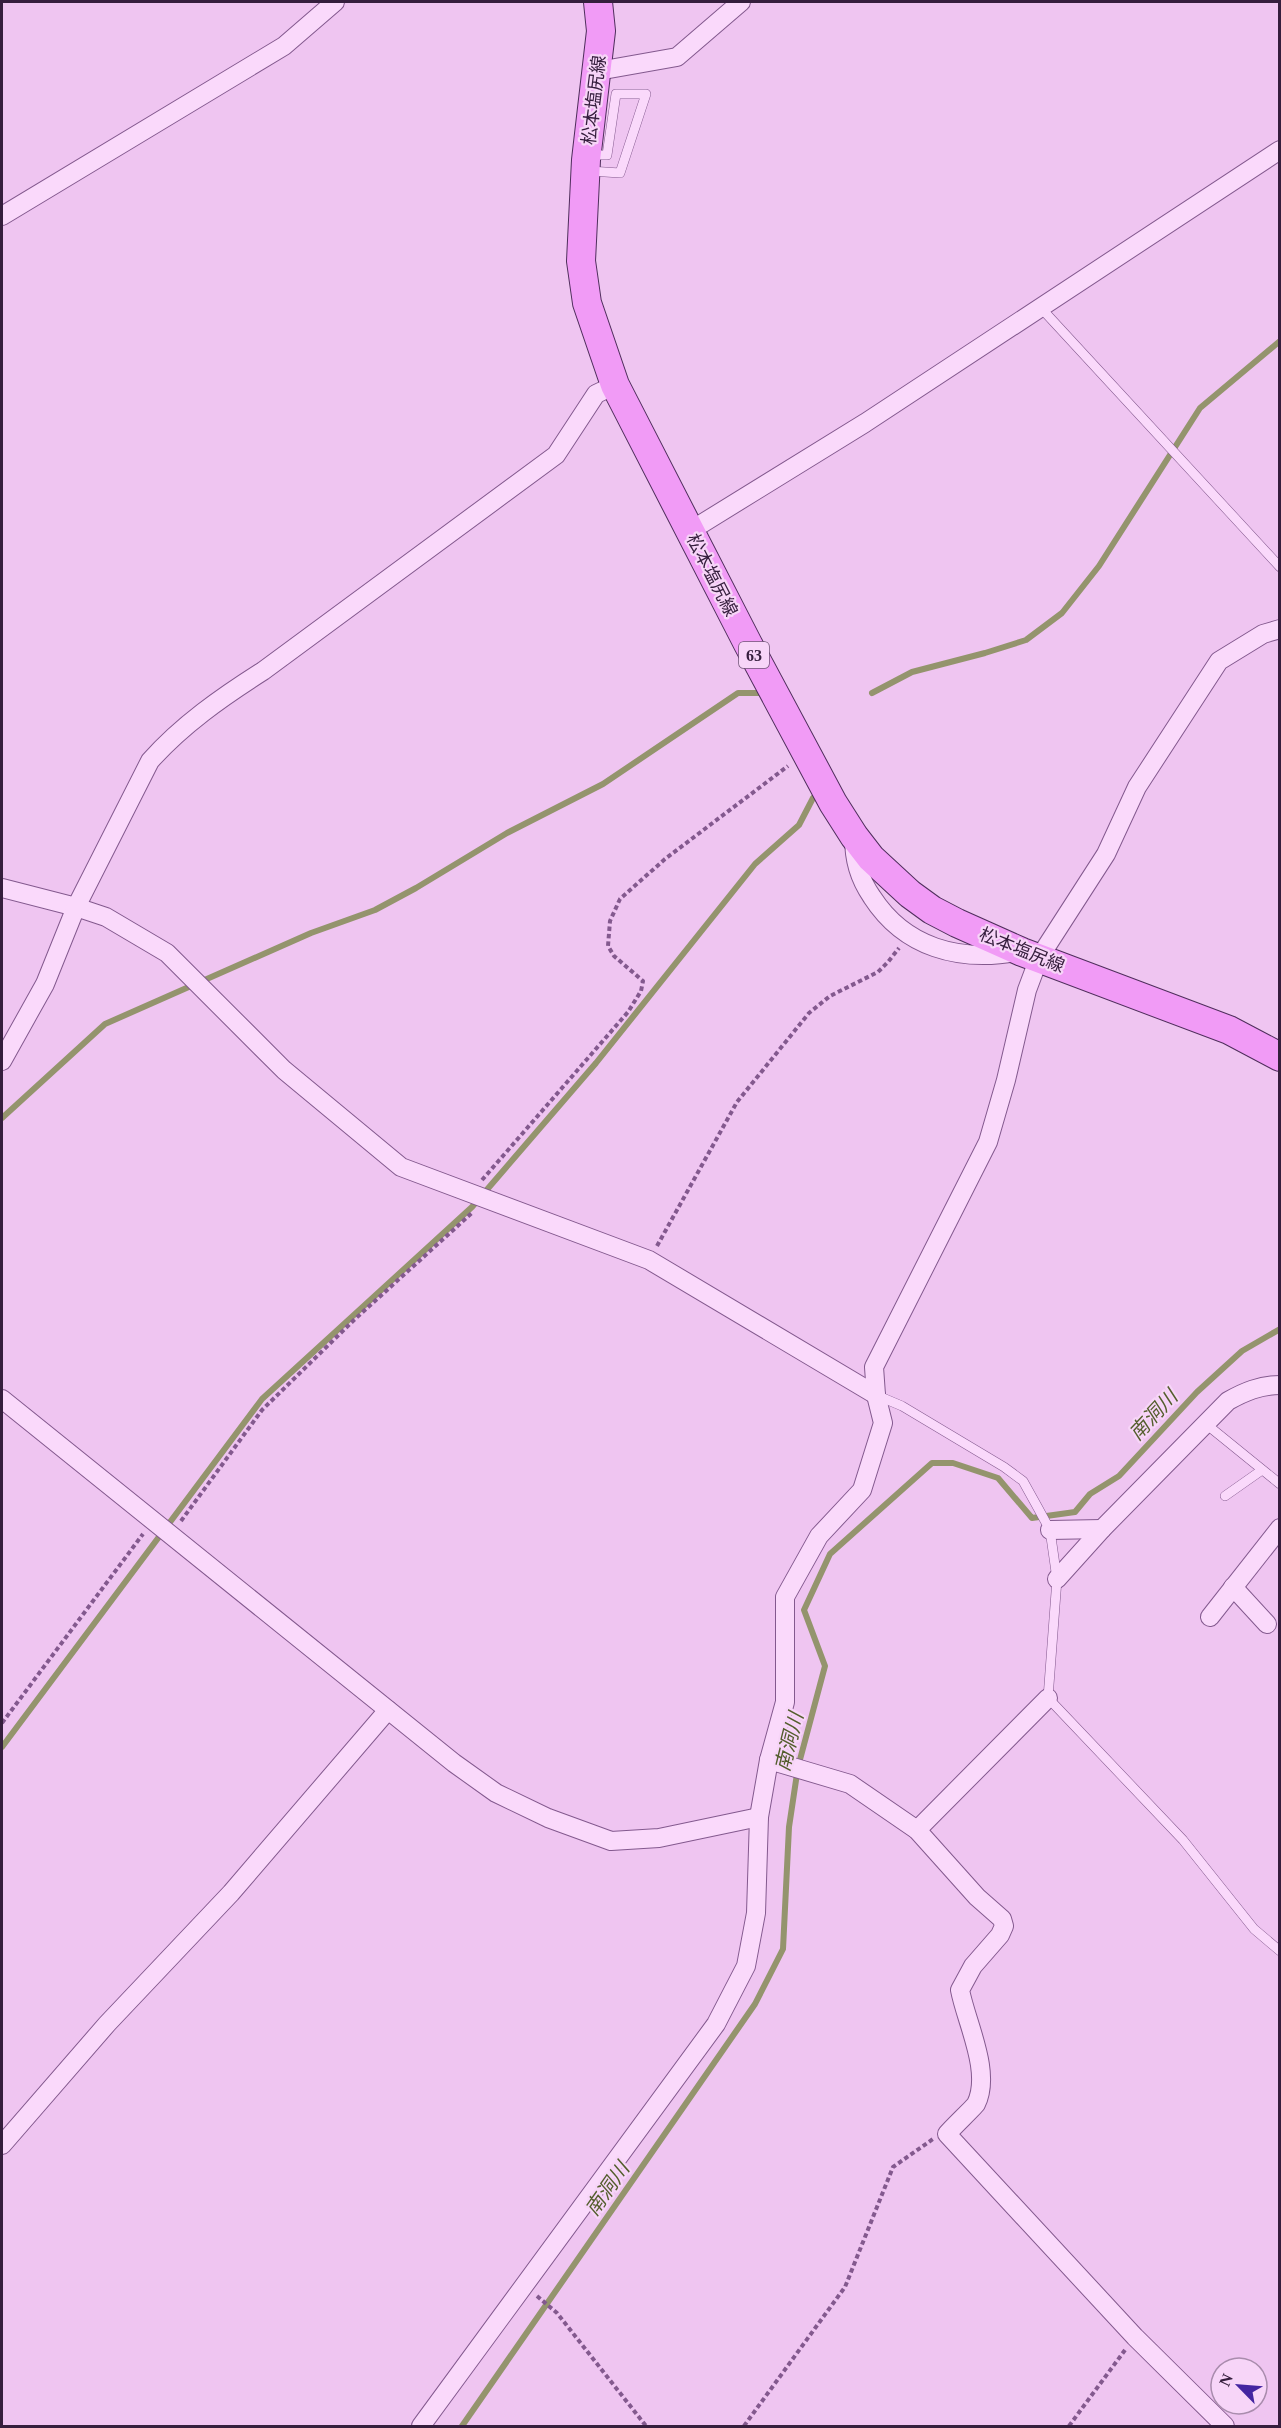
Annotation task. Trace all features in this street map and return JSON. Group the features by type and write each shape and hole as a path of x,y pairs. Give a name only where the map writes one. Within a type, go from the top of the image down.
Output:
{"main road":[{"name":"松本塩尻線","path":"598,2 602,31 586,163 581,261 587,303 615,385 833,803 854,836 888,875 932,910 1030,955 1229,1030 1280,1056"}],"street":[{"path":"2,216 284,46 335,2"},
{"path":"598,71 677,57 741,2"},
{"path":"690,531 865,423 1280,150"},
{"path":"2,1061 45,984 76,907 150,761 164,745 231,691 263,671 556,455 596,394 615,385"},
{"path":"421,2427 716,2024 746,1966 756,1913 759,1817 769,1760 784,1702 785,1597 819,1536 862,1490 883,1423 876,1395 874,1367 988,1142 1006,1080 1027,990 1030,955 1106,854 1137,787 1219,660 1263,634 1280,629"},
{"path":"854,836 856,867 863,885 886,918 908,935 924,944 948,952 1030,955"},
{"path":"2,888 76,907 106,918 167,952 284,1070 401,1167 650,1260 876,1395"},
{"path":"1057,1579 1102,1529 1228,1401 1246,1391 1268,1385 1280,1385"},
{"path":"2,1399 388,1710 496,1793 548,1818 611,1840 660,1839 759,1817"},
{"path":"1210,1617 1280,1528"},
{"path":"1050,1530 1102,1529"},
{"path":"1233,1587 1267,1624"},
{"path":"917,1830 1048,1698"},
{"path":"2,2145 107,2024 231,1893 388,1710"},
{"path":"769,1760 850,1784 917,1830 977,1897 1002,1919 1004,1926 1000,1935 973,1966 960,1990 981,2064 980,2085 976,2105 947,2134 1135,2337 1225,2427"}],"lane":[{"path":"616,94 646,94 620,173 586,163 608,155 616,94"},
{"path":"1041,308 1280,567"},
{"path":"876,1395 902,1406 1004,1467 1023,1481 1050,1530 1057,1579 1048,1698 1183,1840 1254,1929 1280,1951"},
{"path":"1206,1424 1280,1484"},
{"path":"1225,1496 1262,1470"}],"path":[{"path":"172,1534 262,1410 479,1196 628,1012 641,990 643,981 614,956 608,946 610,921 620,899 665,858 807,753"},
{"path":"650,1260 737,1102 809,1013 830,996 878,972 908,935"},
{"path":"2,1723 153,1521"},
{"path":"744,2427 845,2287 893,2167 929,2141 947,2134"},
{"path":"524,2286 557,2313 646,2427"},
{"path":"1069,2427 1135,2337"}],"waterway":[{"path":"872,693 912,672 1026,640 1062,613 1099,566 1200,408 1280,341"},
{"path":"2,1118 105,1024 311,933 375,910 507,833 603,784 738,693 762,693"},
{"path":"2,1747 262,1399 472,1207 596,1063 755,864 799,825 813,798"},
{"name":"南洞川","path":"462,2426 755,2004 783,1949 789,1827 798,1767 825,1666 804,1610 830,1554 932,1463 953,1463 998,1478 1032,1518 1075,1512 1090,1494 1119,1476 1197,1392 1242,1351 1280,1329"}]}
